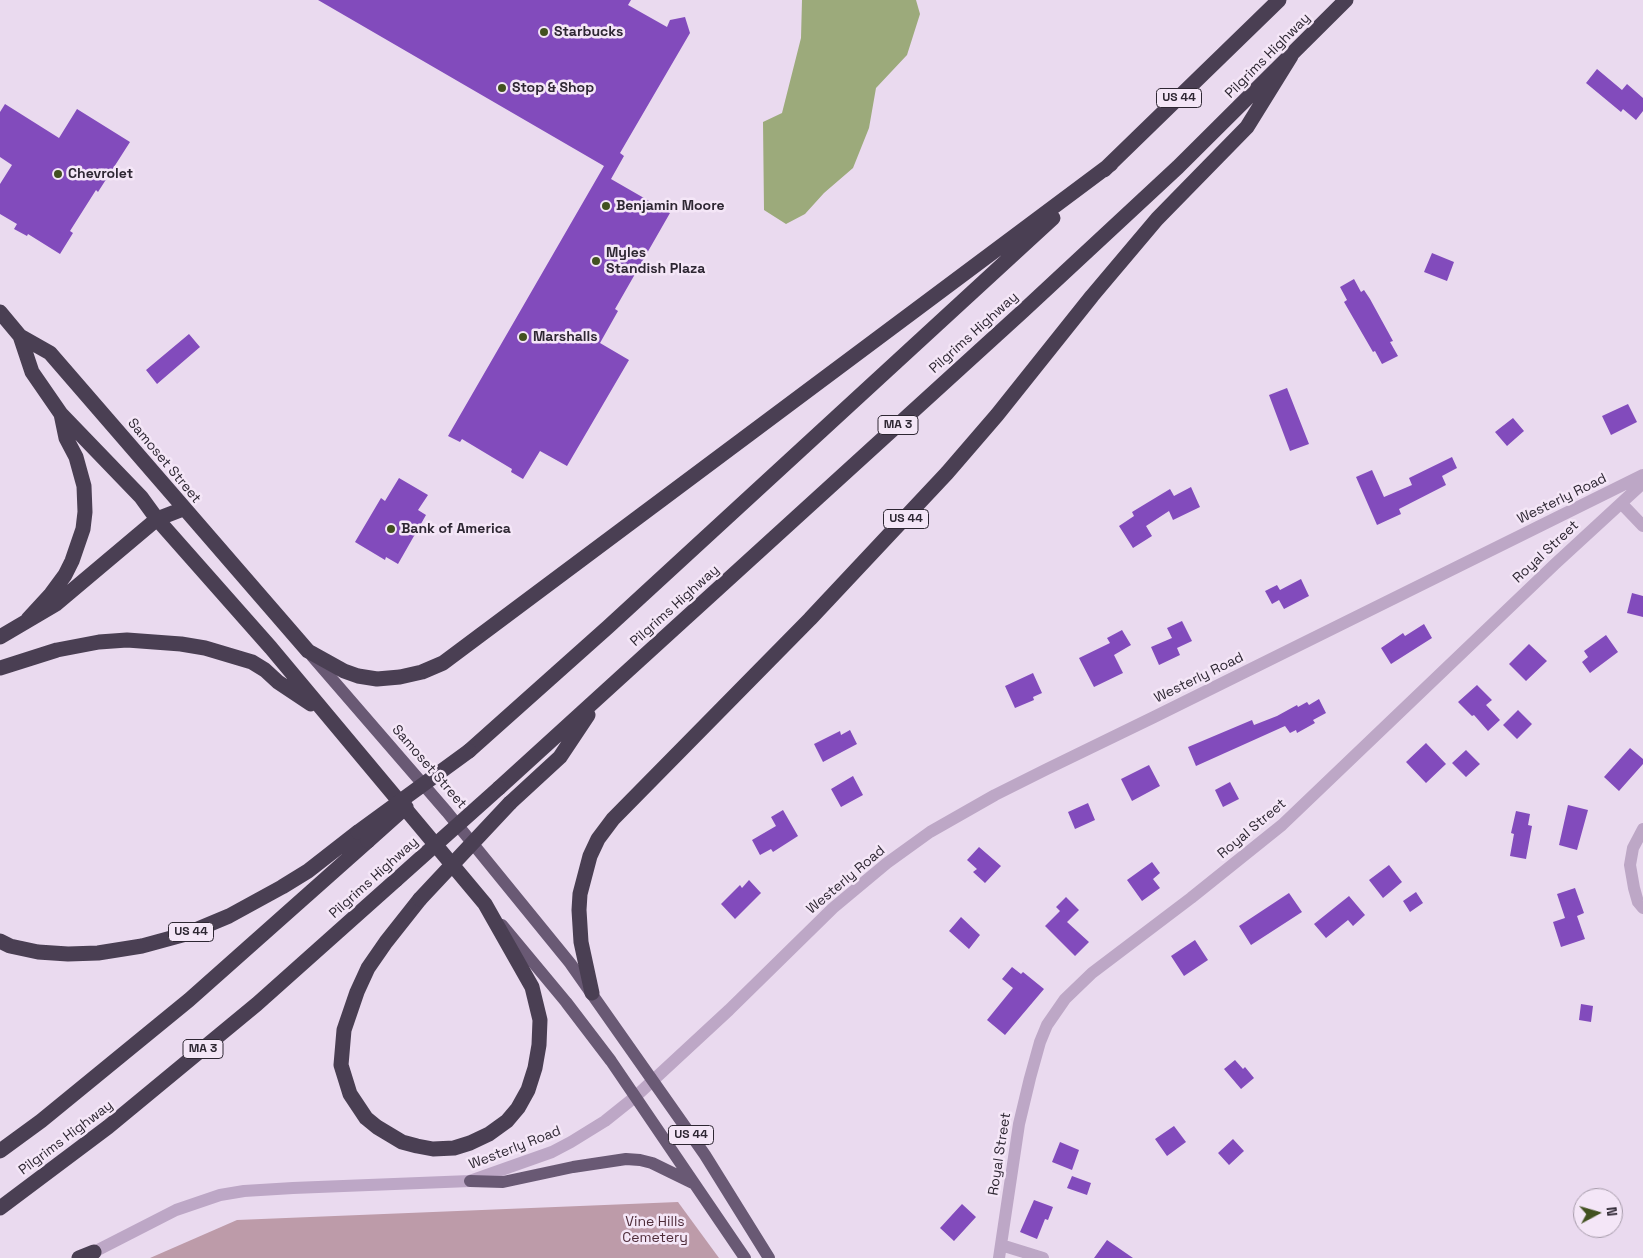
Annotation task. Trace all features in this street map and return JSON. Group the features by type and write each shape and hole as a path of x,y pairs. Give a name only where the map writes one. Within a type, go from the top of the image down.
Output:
{"highway":[{"name":"US 44","path":"0,941 10,946 38,952 98,953 142,946 186,934 229,916 282,887 363,837 469,751 608,627 965,300 1110,164 1279,0"},
{"name":"Pilgrims Highway","path":"0,1208 108,1127 257,1004 499,788 1023,311 1178,167 1346,0"},
{"name":"US 44","path":"592,993 581,942 580,894 590,856 598,839 613,818 816,612 948,473 1092,296 1157,220 1247,127 1291,56"},
{"path":"308,651 344,671 358,676 377,679 400,678 422,672 443,662 1110,164"},
{"name":"Samoset Street","path":"0,312 20,336 50,353 183,509 308,651"},
{"name":"Samoset Street","path":"20,336 32,372 60,414 98,450 141,497 157,519 326,715 485,904"},
{"path":"28,619 51,594 65,575 72,561 83,528 85,512 84,486 76,457 66,438 60,414"},
{"path":"0,637 56,604 157,519 183,509"},
{"name":"US 44","path":"0,668 57,650 100,642 136,640 181,644 205,648 252,662 326,715"},
{"path":"485,904 532,987 540,1020 539,1045 535,1068 528,1090 518,1108 507,1121 489,1134 470,1143 454,1148 433,1149 402,1142 366,1118 350,1094 342,1065 344,1030 357,992 368,968 420,898 510,804 560,757 600,697"},
{"path":"0,1151 41,1121 189,1000 363,837"}],"main road":[{"name":"Samoset Street","path":"308,651 459,826 544,929 592,993 705,1155 769,1258"},
{"name":"Samoset Street","path":"485,904 566,1002 611,1061 745,1258"},
{"path":"470,1181 503,1182 573,1167 640,1160 695,1185"}],"street":[{"name":"Westerly Road","path":"85,1256 178,1209 220,1195 293,1188 470,1181 552,1152 605,1121 635,1097 851,893 894,858 944,823 1064,760 1154,718 1643,476"},
{"name":"Royal Street","path":"1000,1252 1020,1124 1030,1078 1047,1025 1065,999 1092,973 1282,826 1643,483"},
{"path":"1621,503 1643,526"},
{"path":"1643,830 1633,848 1630,865 1638,902 1643,908"},
{"path":"1000,1252 1043,1258"}],"green space":[{"name":"Vine Hills Cemetery","path":"678,1202 719,1258 150,1258 237,1220"}],"shaded area":[{"path":"802,0 916,0 920,14 907,55 876,88 869,128 853,168 824,193 805,214 786,224 764,210 763,122 782,113 801,38"}],"building":[{"name":"Myles Standish Plaza","path":"318,0 631,0 628,5 667,27 670,20 685,17 690,33 620,153 624,156 611,179 670,213 615,309 618,311 600,343 629,360 567,466 540,451 523,479 511,472 512,469 462,439 460,442 448,436 604,166"},
{"path":"1597,69 1622,90 1627,84 1643,98 1643,111 1636,120 1623,109 1621,112 1586,83"},
{"name":"Chevrolet","path":"5,104 59,138 77,109 130,142 70,231 73,233 60,254 28,234 27,236 14,229 17,224 0,214 0,184 12,165 0,157 0,112"},
{"path":"1432,253 1454,262 1447,281 1424,272"},
{"path":"1354,279 1361,292 1364,290 1370,299 1393,341 1390,342 1398,356 1382,364 1344,302 1347,300 1340,287"},
{"path":"189,334 200,347 157,384 146,370"},
{"path":"1287,388 1309,444 1290,451 1269,395"},
{"path":"1628,404 1637,422 1611,435 1602,416"},
{"path":"1513,418 1524,431 1507,446 1495,432"},
{"path":"1452,457 1457,468 1442,476 1446,485 1399,509 1401,514 1377,525 1356,477 1372,470 1384,497 1412,485 1409,478"},
{"name":"Bank of America","path":"399,478 428,495 418,510 426,515 398,564 386,557 385,560 355,542 381,498 385,501"},
{"path":"1191,487 1200,507 1173,520 1169,511 1146,526 1152,536 1133,548 1119,526 1134,516 1132,512 1170,489 1174,496"},
{"path":"1301,579 1309,596 1284,609 1279,600 1272,604 1265,591 1277,585 1280,590"},
{"path":"1632,593 1643,596 1643,617 1627,613"},
{"path":"1182,621 1192,641 1177,648 1180,655 1159,665 1151,647 1172,638 1167,628"},
{"path":"1424,624 1432,638 1391,664 1381,648 1403,633 1405,636"},
{"path":"1122,630 1131,645 1114,655 1123,673 1094,687 1079,658 1110,643 1107,638"},
{"path":"1606,635 1618,652 1590,673 1582,662 1588,657 1584,651"},
{"path":"1529,644 1547,661 1526,681 1509,664"},
{"path":"1033,673 1042,693 1033,697 1034,700 1015,708 1005,686"},
{"path":"1477,685 1492,700 1486,705 1500,720 1488,731 1474,715 1472,716 1458,702"},
{"path":"1319,699 1326,713 1313,720 1315,723 1297,733 1296,730 1290,733 1285,726 1196,766 1188,747 1252,720 1254,725 1277,716 1297,705 1298,707 1307,702 1309,705"},
{"path":"1518,710 1532,724 1517,739 1503,725"},
{"path":"850,730 857,744 823,762 814,744 840,731 841,735"},
{"path":"1426,743 1446,764 1426,783 1406,762"},
{"path":"1630,748 1643,759 1643,764 1619,791 1604,777"},
{"path":"1466,750 1480,764 1466,777 1452,763"},
{"path":"1149,765 1160,786 1132,801 1121,779"},
{"path":"853,776 863,795 841,807 831,789"},
{"path":"1230,782 1239,799 1223,807 1215,790"},
{"path":"1088,803 1095,820 1075,829 1068,812"},
{"path":"1568,805 1588,810 1577,850 1559,845"},
{"path":"783,810 798,836 773,852 771,849 760,855 752,840 776,826 771,817"},
{"path":"1516,811 1530,814 1528,825 1532,826 1526,859 1510,856 1514,834 1511,833"},
{"path":"979,847 1001,866 985,883 973,872 977,869 967,860"},
{"path":"1152,862 1160,873 1153,879 1160,888 1142,901 1127,880"},
{"path":"1389,865 1402,882 1383,898 1369,880"},
{"path":"749,880 761,893 735,919 721,904 740,885 742,888"},
{"path":"1575,888 1584,913 1577,916 1585,939 1561,947 1553,922 1565,918 1557,894"},
{"path":"1416,892 1423,903 1410,912 1403,901"},
{"path":"1289,893 1302,912 1251,945 1239,926"},
{"path":"1349,896 1365,915 1353,926 1348,920 1326,938 1314,924"},
{"path":"1066,897 1079,910 1067,922 1089,942 1075,956 1045,926 1060,911 1056,907"},
{"path":"961,917 980,935 969,949 949,931"},
{"path":"1195,940 1208,960 1184,976 1171,956"},
{"path":"1012,967 1021,974 1023,972 1044,989 1005,1035 987,1020 1013,988 1002,979"},
{"path":"1581,1004 1593,1006 1591,1022 1579,1020"},
{"path":"1235,1060 1243,1069 1245,1067 1254,1078 1241,1089 1224,1069"},
{"path":"1174,1126 1186,1142 1167,1156 1155,1139"},
{"path":"1233,1139 1244,1151 1229,1165 1218,1153"},
{"path":"1060,1142 1079,1150 1072,1170 1052,1162"},
{"path":"1072,1176 1091,1183 1087,1195 1067,1188"},
{"path":"1034,1200 1053,1207 1048,1220 1045,1219 1037,1239 1020,1232"},
{"path":"962,1204 976,1217 954,1241 940,1228"},
{"path":"1107,1240 1133,1258 1094,1258"}],"place":[{"name":"Starbucks","path":"544,32"},
{"name":"Stop & Shop","path":"502,88"},
{"name":"Chevrolet","path":"58,174"},
{"name":"Benjamin Moore","path":"606,206"},
{"name":"Myles Standish Plaza","path":"596,261"},
{"name":"Marshalls","path":"523,337"},
{"name":"Bank of America","path":"391,529"}]}
